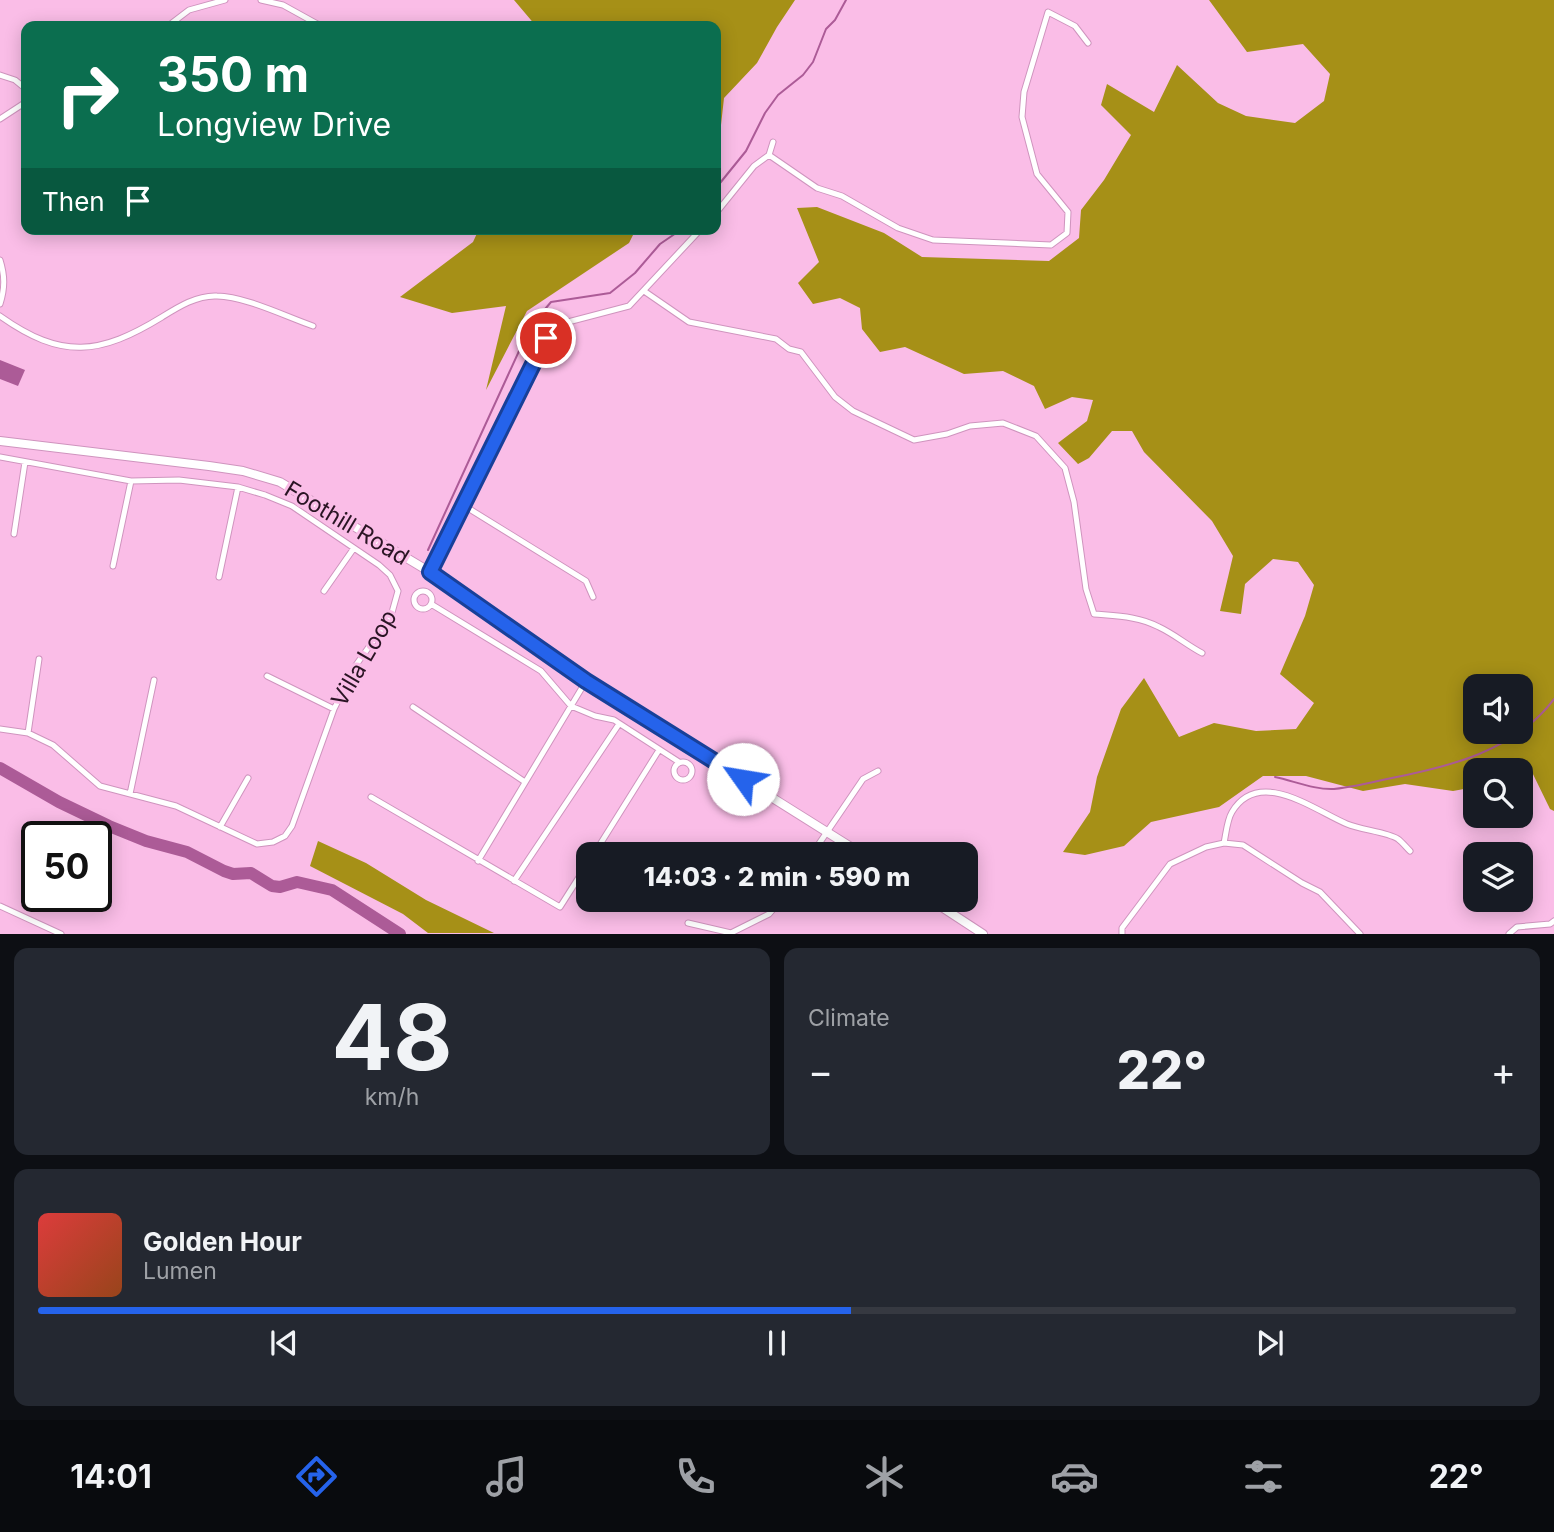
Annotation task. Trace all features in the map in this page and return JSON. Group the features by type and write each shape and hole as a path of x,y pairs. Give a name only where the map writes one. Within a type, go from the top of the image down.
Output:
{"main road":[{"name":"Foothill Road","path":"0,441 220,468 280,482 430,572 586,681 844,842"},
{"path":"950,912 983,933"}],"street":[{"path":"175,21 189,10 225,0"},
{"path":"261,0 282,5 310,21"},
{"path":"769,155 817,188 842,196 898,228 933,240 1051,244 1067,233 1068,212 1037,174 1023,117 1024,92 1048,12 1075,26 1088,43"},
{"path":"0,75 21,85"},
{"path":"0,119 21,105"},
{"path":"721,207 754,166 769,155 773,142"},
{"path":"430,572 546,338 568,322 629,306 695,235"},
{"path":"0,260 4,274 4,292 0,304"},
{"path":"644,291 690,323 776,339 789,349 801,352 835,397 853,411 914,440 947,434 970,426 1003,423 1036,436 1065,468 1074,502 1086,589 1094,614 1128,616 1149,623 1202,653"},
{"path":"0,316 22,331 46,342 84,347 121,340 178,307 215,295 234,298 313,326"},
{"name":"Villa Loop","path":"0,457 131,481 179,480 238,486 265,495 292,506 379,565 390,575 398,591 391,616 356,665 334,709 292,826 285,836 273,842 257,844 176,806 100,786 68,755 53,745 28,733 0,729"},
{"path":"14,534 25,462"},
{"path":"113,566 131,481"},
{"path":"219,577 238,486"},
{"path":"463,505 586,582 593,597"},
{"path":"324,591 354,548"},
{"path":"431,604 541,671 571,706 620,724 679,762"},
{"path":"28,733 39,659"},
{"path":"267,676 334,709"},
{"path":"130,794 154,680"},
{"path":"478,861 586,681"},
{"path":"413,707 526,782"},
{"path":"514,881 620,724"},
{"path":"602,842 659,750"},
{"path":"820,842 863,779 878,771"},
{"path":"220,827 248,778"},
{"path":"1224,843 1231,813 1244,799 1265,790 1311,804 1337,820 1359,829 1397,838 1410,851"},
{"path":"371,797 560,907 576,882"},
{"path":"1122,933 1122,928 1170,864 1184,856 1224,843 1244,845 1320,892 1360,933"},
{"path":"0,906 61,933"},
{"path":"688,923 730,933 771,912"},
{"path":"1508,933 1517,927 1550,924 1554,921"}],"shaded area":[{"path":"514,0 795,0 757,63 724,98 721,125 721,21 532,21"},
{"path":"1209,0 1554,0 1554,811 1550,809 1533,774 1533,758 1463,758 1463,789 1453,791 1405,784 1363,791 1306,776 1263,776 1219,807 1151,822 1124,846 1085,855 1063,852 1090,812 1097,777 1121,709 1144,678 1179,737 1214,723 1256,731 1296,729 1314,703 1280,674 1305,616 1314,585 1298,562 1273,559 1245,584 1241,614 1220,611 1233,556 1212,521 1144,452 1132,431 1112,431 1089,458 1078,464 1058,443 1087,421 1093,400 1072,397 1045,409 1034,386 1003,371 964,374 905,347 880,352 862,329 860,308 840,298 813,304 798,283 819,262 797,208 817,207 884,233 922,257 1049,261 1079,238 1081,210 1104,180 1131,135 1101,105 1107,84 1154,112 1177,65 1218,103 1246,116 1295,123 1324,101 1330,74 1303,44 1247,52"},
{"path":"476,235 633,235 629,243 527,311 486,390 506,306 452,313 400,297 473,242"},
{"path":"0,360 25,370 18,386 0,379"},
{"path":"318,841 366,863 426,900 494,933 428,933 403,914 310,866"}],"waterway":[{"path":"721,182 746,151 765,113 778,95 803,75 813,62 826,29 835,20 846,0"},
{"path":"428,550 530,327 551,302 610,293 635,273 660,244 673,235"},
{"path":"1275,777 1312,787 1334,789 1434,769 1500,744 1520,732 1554,699"},
{"path":"0,768 59,802 109,826 146,841 187,852 224,871 233,874 251,873 272,886 280,887 297,882 332,890 400,934"}],"route":[{"path":"546,338 430,572 586,681 743,779"}]}
